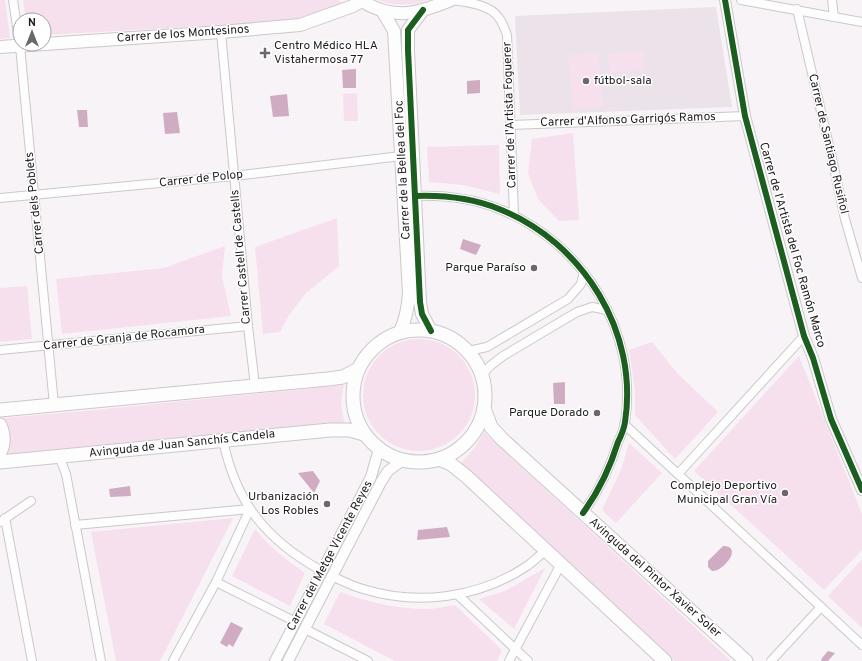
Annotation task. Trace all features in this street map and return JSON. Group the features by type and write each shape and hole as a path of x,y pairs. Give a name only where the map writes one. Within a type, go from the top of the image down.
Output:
{"main road":[{"path":"361,1 383,12 410,14 452,0"},
{"name":"Carrer de los Montesinos","path":"52,44 300,25 353,6 361,1"},
{"name":"Carrer de la Bellea del Foc","path":"423,10 408,30 420,302 422,314 431,331"},
{"name":"Carrer de la Bellea del Foc","path":"383,12 394,30 409,293 406,318 400,332"},
{"name":"Carrer de los Montesinos","path":"0,47 12,46"},
{"path":"416,330 431,331 451,338 468,351 474,358 482,375 486,397 484,408 480,422 473,435 466,443 449,455 439,459 421,462 403,460 379,449 364,434 355,416 353,406 353,387 358,369 375,346 390,336 400,332 416,330"},
{"path":"0,410 343,377 358,369"},
{"name":"Avinguda del Pintor Xavier Soler","path":"484,408 491,426 502,439 746,661"},
{"path":"0,425 4,442 0,452"},
{"name":"Avinguda de Juan Sanchís Candela","path":"0,462 330,430 349,430 364,434"},
{"path":"439,459 451,464 466,476 665,661"}],"street":[{"name":"Carrer dels Poblets","path":"13,0 15,12"},
{"name":"Carrer de l'Artista Foguerer","path":"452,0 477,4 493,12 499,17 507,35 514,215"},
{"name":"Carrer de l'Artista del Foc Ramón Marco","path":"725,0 745,116 804,336 813,358 831,419 862,490"},
{"path":"741,0 862,22"},
{"path":"832,0 834,17"},
{"name":"Carrer de Santiago Rusiñol","path":"797,9 845,219 862,278"},
{"name":"Carrer Castell de Castells","path":"221,32 248,326 255,386"},
{"name":"Carrer dels Poblets","path":"21,52 54,406"},
{"name":"Carrer d'Alfonso Garrigós Ramos","path":"511,125 745,116"},
{"name":"Carrer de Polop","path":"0,198 234,176 401,156"},
{"path":"415,196 464,199 492,206 514,215 534,226 569,255 584,272 600,296 615,326 621,347 627,384 627,406 624,424 608,472 592,500 583,512"},
{"path":"468,351 487,347 568,299 581,284 584,272"},
{"path":"482,375 490,366 504,356 576,312 592,307 607,310"},
{"name":"Carrer de Granja de Rocamora","path":"0,350 248,326"},
{"path":"678,474 804,336"},
{"path":"624,424 862,645"},
{"path":"223,440 227,458 238,487 250,509 281,545 300,559 322,571"},
{"name":"Carrer del Metge Vicente Reyes","path":"275,661 371,477 379,449"},
{"path":"59,456 66,474 101,661"},
{"name":"Carrer del Metge Vicente Reyes","path":"288,661 388,471 403,460"},
{"path":"31,501 3,520 32,661"},
{"path":"75,525 250,509"},
{"path":"173,661 216,582 250,509"},
{"path":"332,576 362,589 394,597 426,598 458,595 482,588 505,578 527,566 546,550"},
{"path":"509,661 561,564"},
{"path":"216,582 296,622"},
{"path":"458,595 528,661"},
{"path":"771,661 821,607"},
{"path":"305,629 368,661"}],"shaded area":[{"path":"0,0 5,0 10,38 0,39"},
{"path":"23,0 339,0 342,4 295,21 52,35 52,12 25,12"},
{"path":"378,0 430,0 417,3 390,4"},
{"path":"716,7 732,107 520,115 515,16"},
{"path":"644,51 645,70 610,73 608,54"},
{"name":"fútbol-sala","path":"598,53 603,106 573,109 568,55"},
{"path":"356,69 356,88 343,88 342,70"},
{"path":"480,80 480,93 467,94 467,81"},
{"path":"357,93 358,121 344,121 343,94"},
{"path":"287,94 289,116 273,117 270,96"},
{"path":"77,110 87,110 88,127 79,127"},
{"path":"177,112 180,133 165,134 163,113"},
{"path":"573,133 579,220 559,221 538,199 528,173 532,139"},
{"path":"499,145 500,194 463,185 429,182 427,147"},
{"path":"337,218 339,266 306,293 289,315 280,332 263,334 255,247"},
{"path":"463,239 481,245 476,255 460,249"},
{"path":"225,246 222,276 231,316 62,334 56,279 164,268"},
{"path":"27,286 32,339 0,342 0,288"},
{"path":"419,339 440,343 458,356 471,374 475,395 471,416 458,434 440,447 419,451 398,447 380,434 367,416 363,395 367,374 380,356 398,343"},
{"path":"652,342 678,374 718,412 675,459 635,415 635,390 629,350"},
{"name":"Complejo Deportivo Municipal Gran Vía","path":"799,356 862,514 862,550 824,590 694,471"},
{"path":"565,382 565,404 554,404 553,383"},
{"path":"344,385 342,404 345,423 6,455 9,436 3,418"},
{"path":"484,432 731,661 675,661 461,463 475,447"},
{"path":"629,443 662,473 616,523 602,510 621,470"},
{"path":"313,471 320,481 314,493 298,473"},
{"path":"130,486 131,496 110,497 109,489"},
{"path":"233,518 160,661 116,661 91,532"},
{"path":"447,527 450,537 417,540 418,530"},
{"path":"255,529 278,553 305,573 290,606 232,576"},
{"path":"723,546 729,547 732,550 730,559 721,568 712,571 708,567 708,561"},
{"path":"862,559 862,628 828,596"},
{"path":"545,568 514,629 479,599 505,591"},
{"path":"340,592 372,602 404,608 430,609 455,605 502,650 497,661 395,661 324,624"},
{"path":"231,622 243,628 233,647 229,644 227,647 220,643"},
{"path":"828,651 835,653 828,661 821,661 822,658"}],"cycle path":[{"path":"725,0 745,116 804,336 813,358 831,419 862,490"},
{"path":"423,10 408,30 408,50 420,302 422,314 431,331"},
{"path":"415,196 437,196 479,202 499,209 529,224 556,244 579,267 599,294 613,324 623,355 627,388 625,422 608,470 599,488 583,513"}],"place":[{"name":"Centro Médico HLA Vistahermosa 77","path":"265,53"},
{"name":"fútbol-sala","path":"586,81"},
{"name":"Parque Paraíso","path":"534,268"},
{"name":"Parque Dorado","path":"597,413"},
{"name":"Complejo Deportivo Municipal Gran Vía","path":"785,493"},
{"name":"Urbanización Los Robles","path":"327,504"}]}
